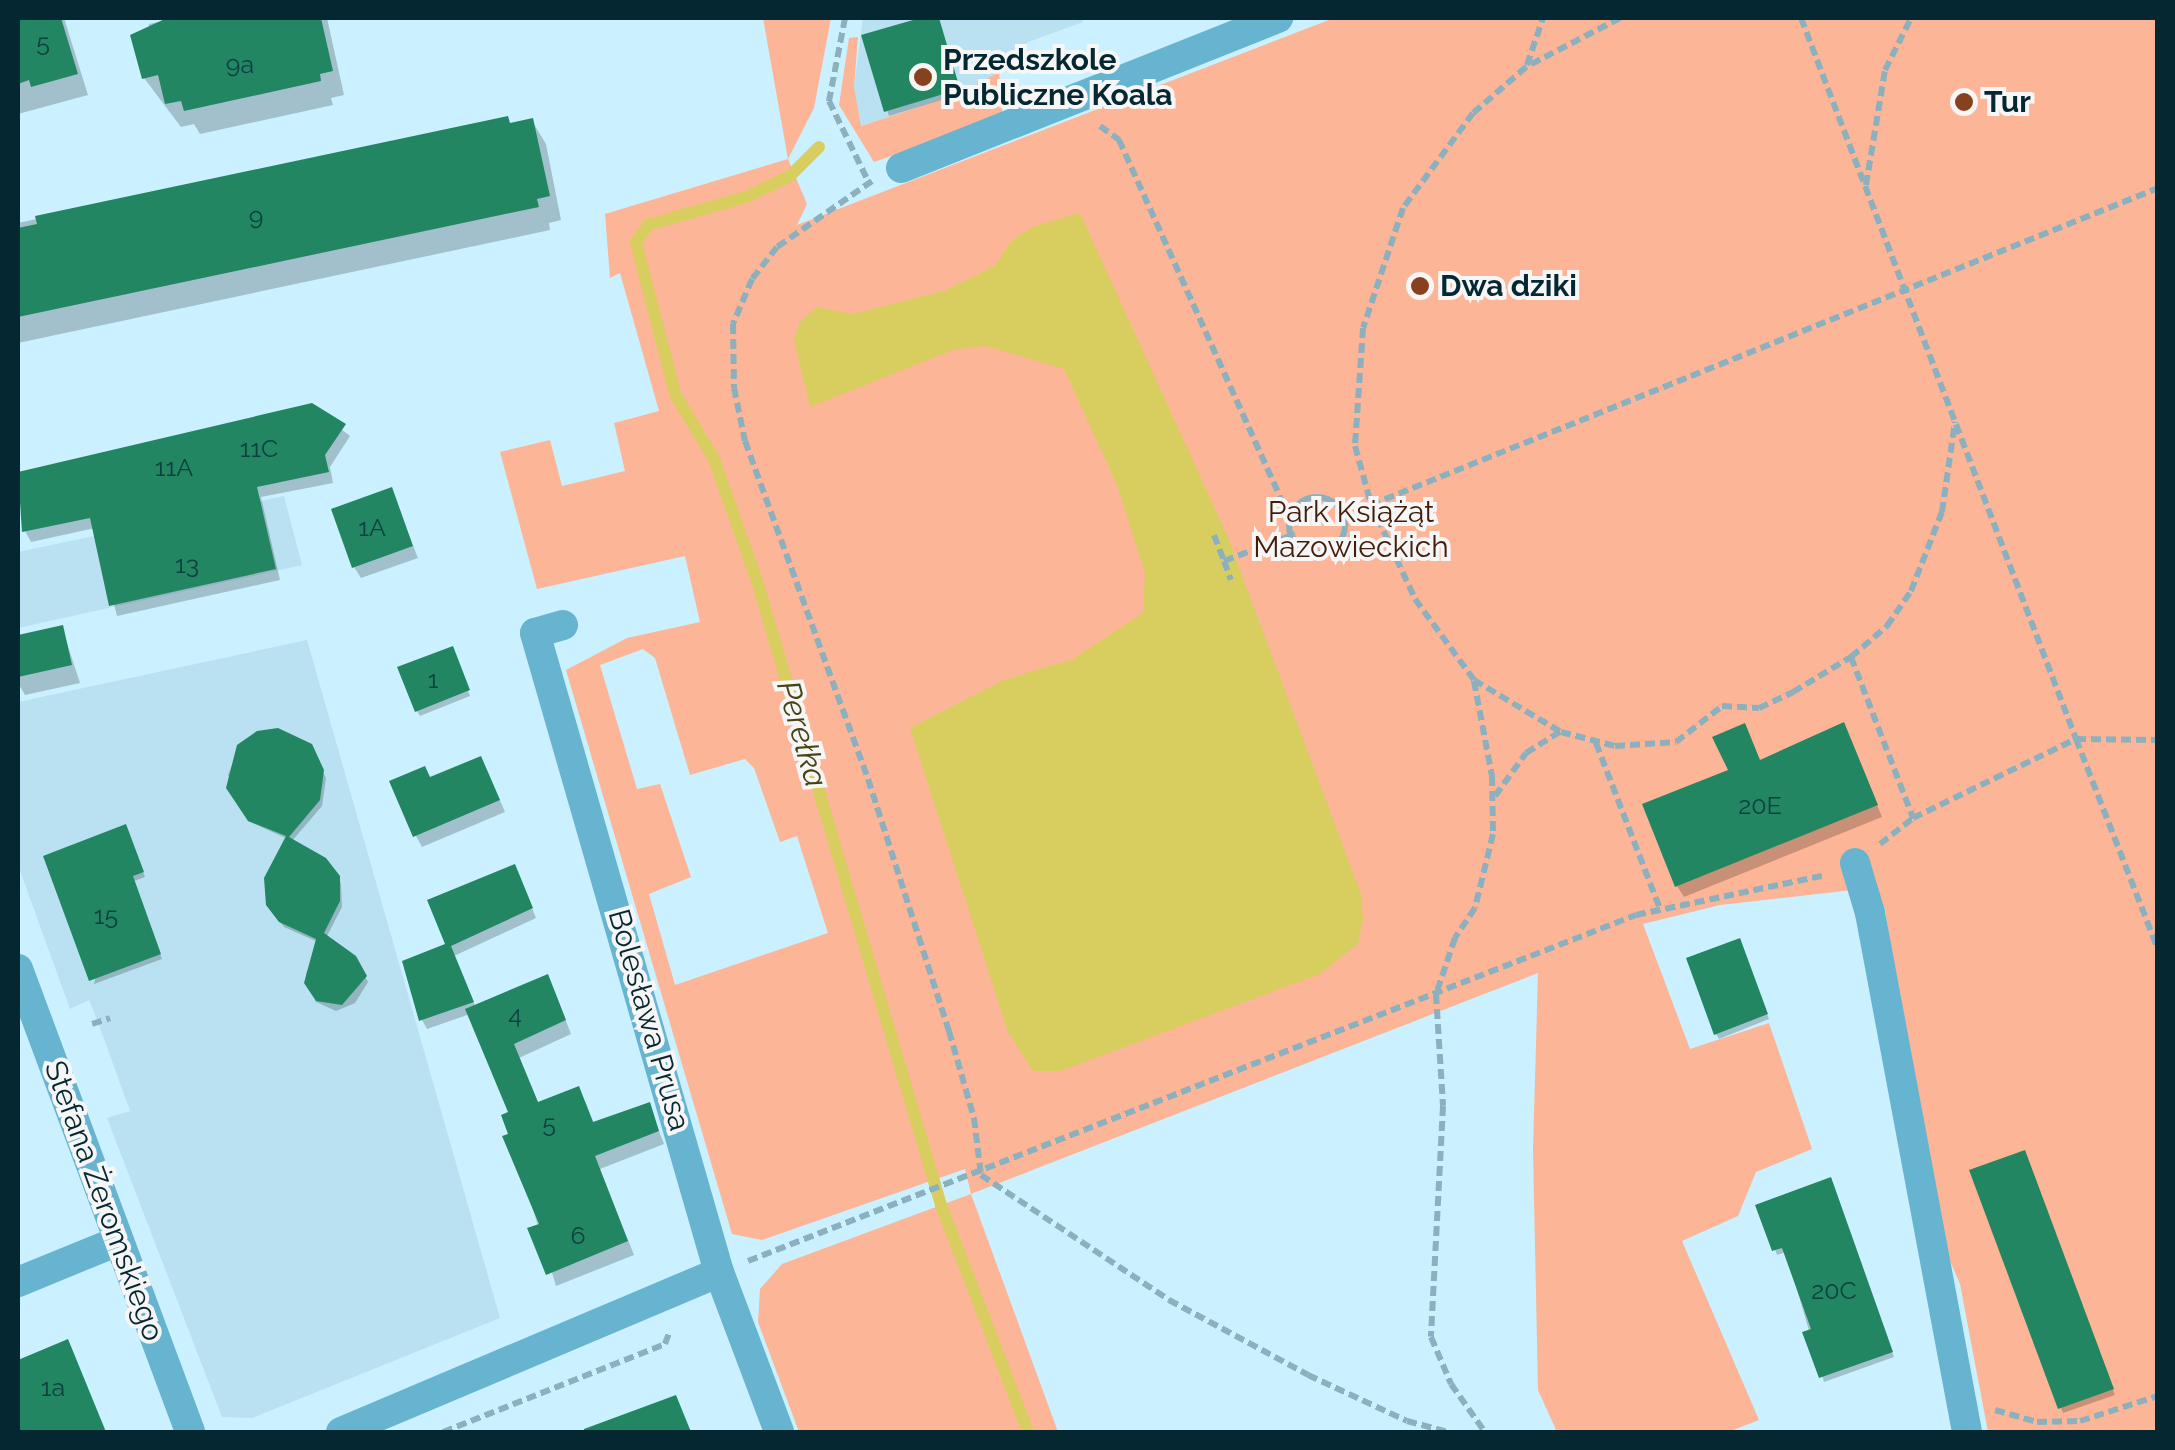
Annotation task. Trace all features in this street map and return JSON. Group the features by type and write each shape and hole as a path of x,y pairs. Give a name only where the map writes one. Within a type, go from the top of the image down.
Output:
{"street":[{"path":"901,168 1064,107 1278,18"},
{"name":"Bolesława Prusa","path":"563,624 536,632 719,1272 779,1432"},
{"path":"1854,863 1870,913 1967,1432"},
{"name":"Stefana Żeromskiego","path":"18,969 190,1432"},
{"path":"18,1282 118,1240"},
{"path":"340,1432 719,1272"}],"path":[{"path":"844,18 829,101 869,183"},
{"path":"1526,66 1542,18"},
{"path":"1620,18 1526,66 1472,113 1403,208 1378,267 1363,328 1356,446 1371,504 1415,599 1474,680 1560,732 1596,743 1676,742 1722,706 1759,708 1851,658 1887,626 1930,556 1950,478 1955,422"},
{"path":"1800,18 2158,949"},
{"path":"1866,186 1885,70 1911,18"},
{"path":"2158,69 2158,158"},
{"path":"1064,107 1119,140 1288,514 1301,552 1330,550 1342,535 1343,516 1332,502 1314,497 1288,514"},
{"path":"901,168 869,183 777,248 752,279 733,324 734,388 750,456 868,779 944,1013 974,1118 981,1175 1169,1300 1308,1375 1407,1421 1448,1432"},
{"path":"1343,516 2158,188"},
{"path":"1224,560 1295,534"},
{"path":"1214,536 1232,580"},
{"path":"1851,658 1914,818"},
{"path":"1474,680 1494,798 1493,834 1474,908 1455,938 1436,994 1442,1106 1431,1338 1451,1384 1485,1432"},
{"path":"1494,798 1526,753 1560,732"},
{"path":"719,1272 910,1198 981,1175 1660,909 1802,884 1854,863 1914,818 2076,739 2158,740"},
{"path":"1596,743 1660,909"},
{"path":"92,1024 110,1018"},
{"path":"443,1432 665,1344 672,1326 730,1304"},
{"path":"1960,1389 1994,1410 2037,1422 2080,1421 2158,1396"}],"shaded area":[{"name":"Przedszkole Publiczne Koala","path":"863,18 1082,18 1083,22 1028,42 999,72 962,93 860,126 854,87"},
{"path":"1080,213 1227,535 1361,894 1363,920 1358,944 1320,974 1061,1071 1033,1071 1008,1032 910,728 1004,680 1073,659 1143,613 1145,573 1117,485 1064,369 986,346 953,350 810,407 794,340 800,322 817,307 853,314 944,291 995,266 1012,240 1035,226"},
{"path":"284,496 302,565 18,628 18,552"},
{"path":"307,640 500,1318 252,1418 222,1417 107,1118 130,1111 98,1022 89,1000 70,1009 18,865 18,702"}],"green space":[{"path":"763,18 831,18 814,108 788,159"},
{"name":"Park Książąt Mazowieckich","path":"1334,18 2157,18 2157,1432 1988,1432 1960,1284 1933,1222 1885,909 1870,888 1720,905 1643,924 1690,1049 1769,1023 1812,1149 1756,1172 1738,1216 1682,1241 1759,1420 1728,1432 1557,1432 1538,1390 1533,1150 1538,973 971,1194 965,1169 762,1240 732,1234 566,670 627,638 700,622 685,556 537,589 500,452 550,440 562,486 625,471 614,423 659,411 620,273 610,278 605,214 788,159 807,204 797,225","holes":["643,649 655,658 690,775 745,759 754,768 780,842 797,836 828,933 675,985 649,894 691,877 660,784 637,789 600,665"]},
{"path":"858,37 854,87 861,126 961,93 999,72 1003,117 874,162 839,105 849,38"},
{"path":"971,1194 1058,1432 799,1432 758,1322 760,1289 782,1264"}],"building":[{"path":"18,18 61,18 78,74 31,87 29,80 18,84"},
{"path":"167,18 321,18 333,71 320,74 321,81 184,111 181,101 165,104 158,75 142,79 130,35"},
{"path":"920,18 939,18 960,89 884,112 861,35"},
{"path":"508,116 510,123 533,118 550,196 537,199 539,207 18,317 18,228 37,224 35,216"},
{"path":"312,403 346,424 325,455 329,472 257,487 276,569 109,606 90,518 22,532 18,472"},
{"path":"392,487 413,546 352,568 331,509"},
{"path":"63,625 72,665 18,677 18,635"},
{"path":"453,646 470,690 415,712 397,667"},
{"path":"1844,722 1878,805 1675,887 1642,804 1728,770 1712,737 1745,723 1760,760"},
{"path":"278,728 312,744 324,770 320,800 289,837 326,858 340,876 340,901 324,933 356,956 367,976 342,1005 316,1001 304,983 316,939 279,922 266,905 264,878 286,836 248,821 226,788 237,745 257,731"},
{"path":"481,756 500,800 413,837 389,781 425,766 430,777"},
{"path":"126,824 144,872 133,876 161,954 89,981 43,856"},
{"path":"515,864 533,908 451,946 474,1002 419,1021 402,961 445,944 427,900"},
{"path":"1740,938 1768,1014 1714,1035 1686,958"},
{"path":"548,974 566,1020 514,1044 538,1102 579,1086 593,1122 650,1102 659,1131 595,1156 628,1241 546,1275 527,1228 539,1224 502,1136 508,1134 501,1115 508,1112 465,1009"},
{"path":"2025,1150 2114,1389 2058,1409 1969,1170"},
{"path":"1831,1177 1893,1352 1819,1378 1802,1332 1811,1329 1782,1248 1772,1251 1755,1205"},
{"path":"68,1339 106,1432 18,1432 18,1360"},
{"path":"676,1395 691,1432 584,1432 584,1429"}],"waterway":[{"name":"Perełka","path":"819,147 790,176 746,197 648,225 636,242 675,394 714,459 757,581 941,1205 1028,1432"}],"place":[{"name":"Przedszkole Publiczne Koala","path":"923,77"},
{"name":"Tur","path":"1964,102"},
{"name":"Dwa dziki","path":"1420,286"}]}
